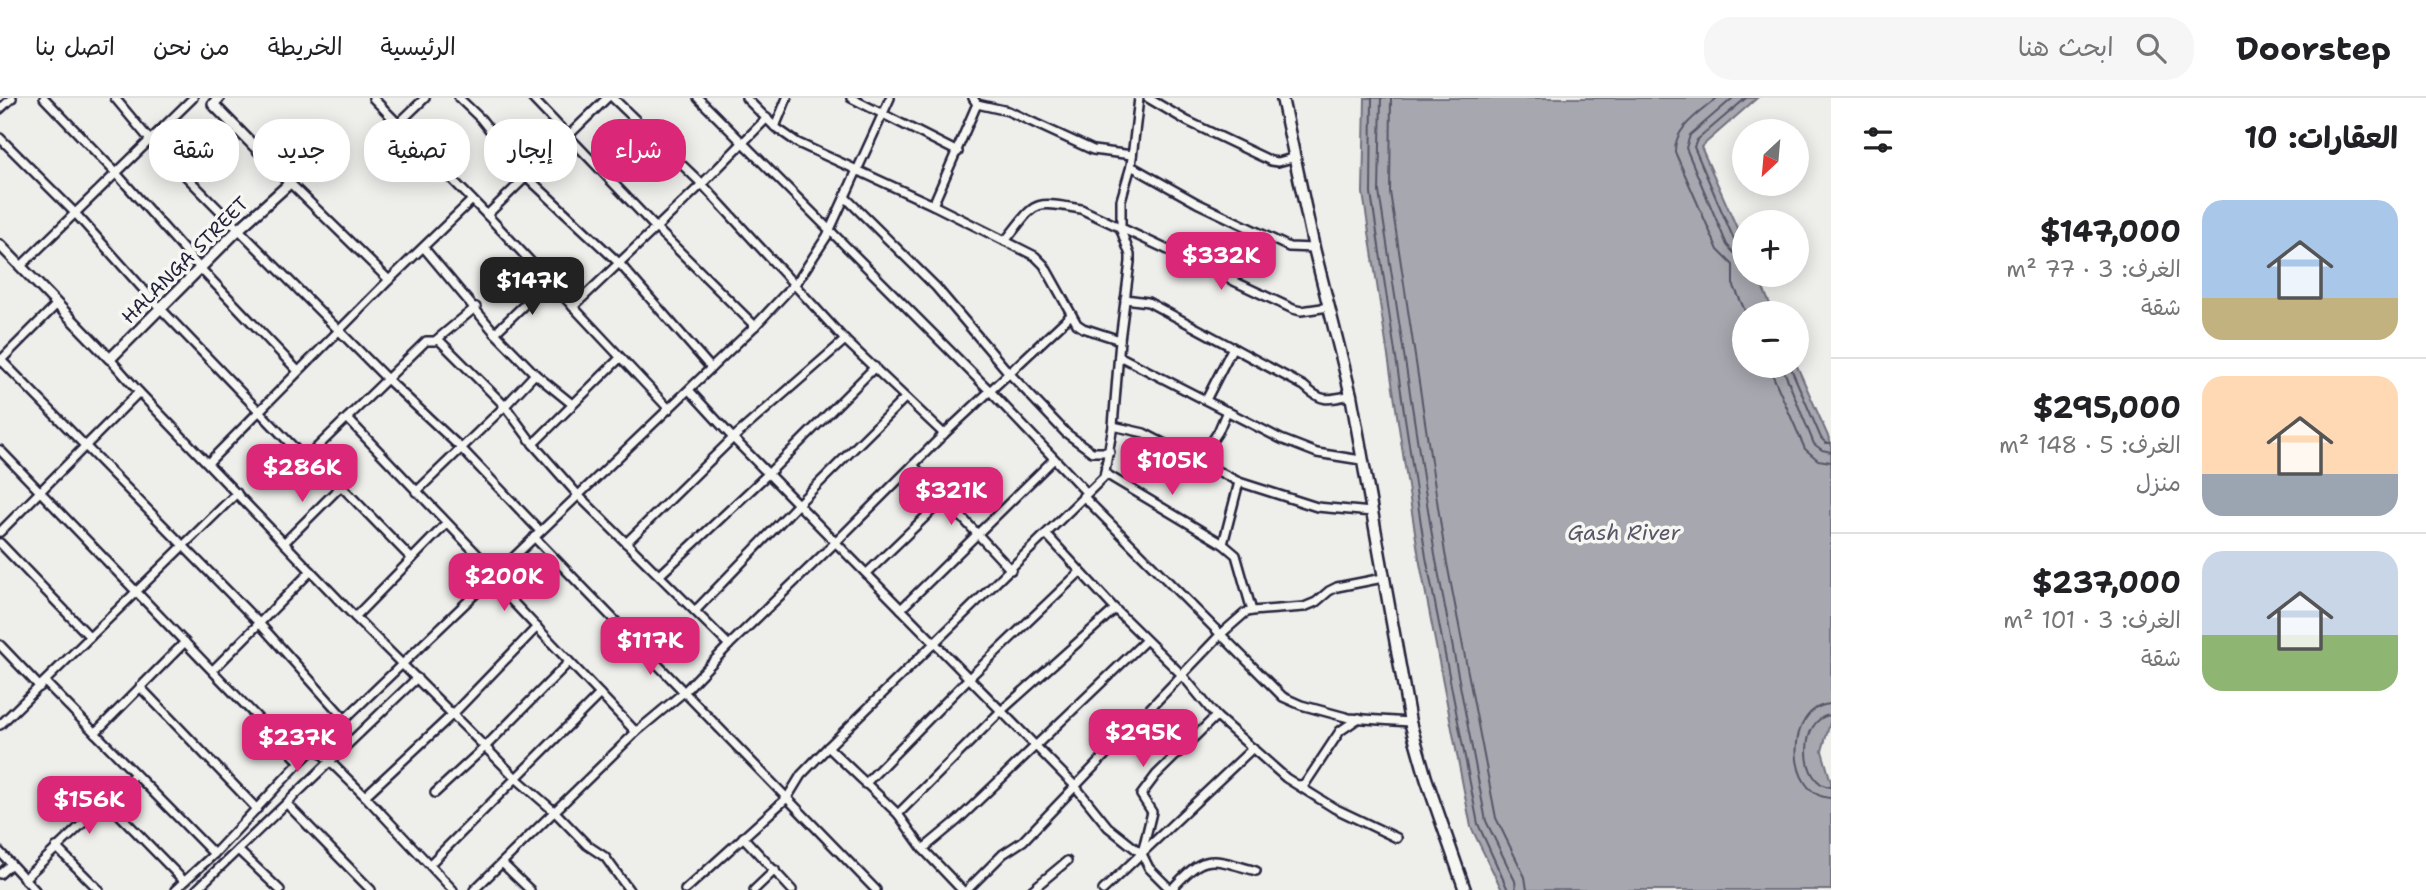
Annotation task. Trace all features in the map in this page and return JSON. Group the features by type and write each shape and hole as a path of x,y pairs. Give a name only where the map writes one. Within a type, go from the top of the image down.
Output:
{"main road":[{"path":"1282,98 1314,248 1351,395 1410,722 1426,778 1465,890"}],"street":[{"path":"0,109 12,98"},
{"path":"44,98 298,371"},
{"path":"115,98 149,139"},
{"path":"172,119 193,98"},
{"path":"373,98 395,119"},
{"path":"403,119 425,98"},
{"path":"459,98 484,124"},
{"path":"532,98 552,119"},
{"path":"577,127 607,98"},
{"path":"613,98 702,184 845,340 944,434"},
{"path":"698,98 990,391 1085,495 1283,697 1349,718 1410,722"},
{"path":"746,98 775,127 798,143 933,205 1040,260 1071,316 1083,328 1120,340"},
{"path":"775,127 787,98"},
{"path":"852,98 958,152"},
{"path":"175,890 214,854 300,762 495,578 794,285 830,230 890,98"},
{"path":"685,890 787,798 801,775 828,747 1106,474 1130,255 1121,230 1121,200 1131,166 1139,98"},
{"path":"1147,98 1187,121 1271,161 1296,157"},
{"path":"213,100 290,183 389,280"},
{"path":"933,205 958,152 975,101 1008,111 1093,150 1132,155"},
{"path":"573,307 767,118"},
{"path":"0,138 75,214 259,411 305,458 341,486 412,559"},
{"path":"21,267 149,141"},
{"path":"577,145 755,326"},
{"path":"1131,166 1196,203 1289,247 1314,248"},
{"path":"192,182 387,379 461,448 684,692 876,890"},
{"path":"455,182 669,409"},
{"path":"487,215 522,182"},
{"path":"532,182 620,264 711,368"},
{"name":"HALANGA STREET","path":"110,359 239,229 290,183"},
{"path":"845,197 936,288 1009,373 1066,433 1092,452 1110,452"},
{"path":"208,463 472,200"},
{"path":"1005,241 1032,208 1041,204 1089,212 1121,230 1293,309 1301,311 1329,307"},
{"path":"0,245 355,617 454,713 517,779 587,845 605,857 629,890"},
{"path":"424,248 495,333 535,374 572,404"},
{"path":"495,333 548,281"},
{"path":"1125,299 1148,302 1233,346 1304,386 1315,396 1328,400 1351,395"},
{"path":"57,304 0,360 259,622 345,719"},
{"path":"305,458 426,341 438,339 476,307"},
{"path":"474,890 636,732 684,692 944,434 1071,316"},
{"path":"438,339 505,406 533,444 578,495 729,645"},
{"path":"626,542 733,438 845,340"},
{"path":"1206,400 1233,346"},
{"path":"1119,356 1281,439 1317,453 1361,460"},
{"path":"533,444 620,358"},
{"path":"660,575 769,473 875,367"},
{"path":"416,492 535,374"},
{"path":"689,390 1075,786 1108,827 1142,854 1149,868 1171,890 1195,864 1203,861 1215,861 1256,871"},
{"path":"0,532 139,392"},
{"path":"695,611 905,398"},
{"path":"1198,462 1218,432 1227,411"},
{"path":"348,418 636,732"},
{"path":"1113,426 1144,433 1239,482 1317,507 1372,512"},
{"path":"0,450 300,762"},
{"path":"901,608 1054,459"},
{"path":"913,465 1011,570"},
{"path":"1106,474 1223,544 1236,555 1252,611"},
{"path":"1223,544 1239,482"},
{"path":"284,543 341,486"},
{"path":"0,725 237,493"},
{"path":"867,573 944,499"},
{"path":"355,617 446,524"},
{"path":"1046,534 1115,610 1182,676 1216,716 1286,778 1335,808 1397,838"},
{"path":"0,543 90,637"},
{"path":"213,670 312,570"},
{"path":"865,784 1080,572"},
{"path":"828,747 898,814 923,849 965,890 1003,854 1023,841 1221,634 1245,614 1252,611 1304,607 1337,587 1383,578"},
{"path":"898,814 1001,711 1115,610"},
{"path":"365,796 454,713 537,627"},
{"path":"923,849 958,820 1145,641"},
{"path":"95,733 185,642"},
{"path":"0,645 95,733 214,854"},
{"path":"435,793 569,662"},
{"path":"196,890 417,678"},
{"path":"140,687 257,809"},
{"path":"430,864 600,694"},
{"path":"1142,854 1152,812 1142,795 1156,775 1216,716"},
{"path":"1299,785 1305,784 1340,731 1359,717"},
{"path":"316,748 453,890"},
{"path":"1103,890 1253,748"},
{"path":"24,879 135,774"},
{"path":"106,801 184,881"},
{"path":"287,804 371,890"},
{"path":"743,837 792,890"},
{"path":"56,848 99,890"},
{"path":"238,850 280,890"},
{"path":"0,852 35,890"},
{"path":"1032,890 1067,861"},
{"path":"0,874 11,863"},
{"path":"502,863 530,890"},
{"path":"754,890 775,870"}],"water":[{"name":"Gash River","path":"1365,98 1757,98 1701,147 1732,217 1732,287 1762,287 1769,301 1732,301 1732,378 1802,378 1831,443 1831,719 1822,751 1831,782 1831,890 1502,890 1471,827 1419,558 1363,193"}]}
